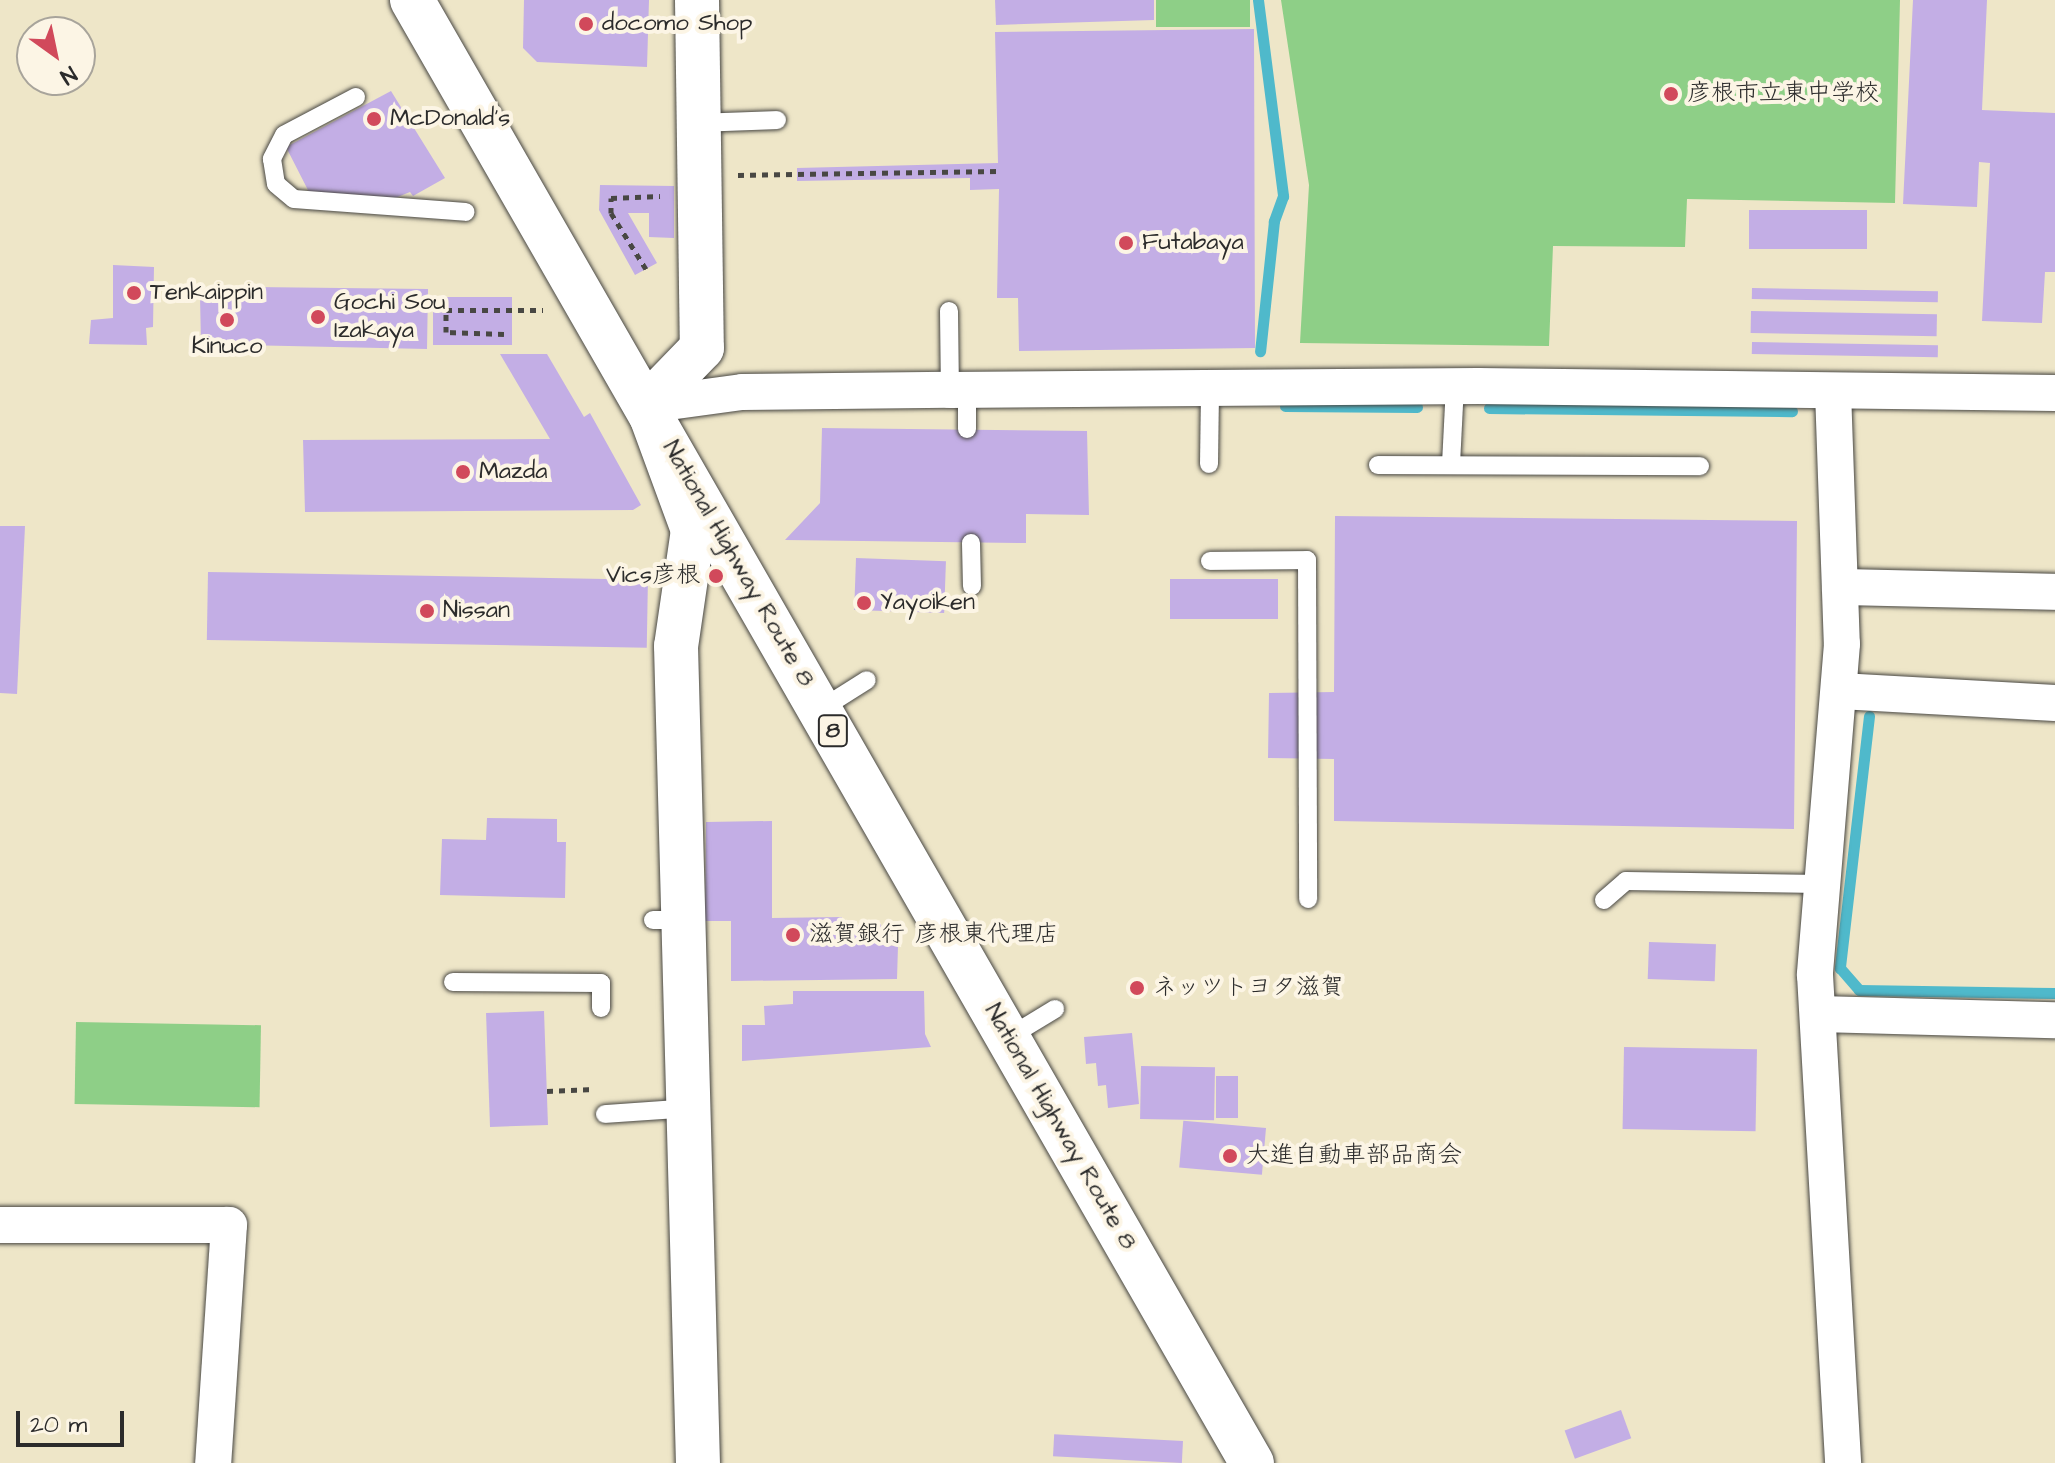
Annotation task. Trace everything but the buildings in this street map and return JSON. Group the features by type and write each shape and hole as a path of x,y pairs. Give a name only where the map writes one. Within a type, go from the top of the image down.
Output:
{"main road":[{"name":"National Highway Route 8","path":"412,0 1252,1463"},
{"path":"697,0 702,348 647,405 693,530 676,646 669,920 690,1108 698,1463"}],"street":[{"path":"647,405 742,392 958,390 1455,386 2055,393"},
{"path":"1833,391 1840,587 1840,691 1820,884 1814,1024 1843,1463"},
{"path":"1840,587 2055,592"},
{"path":"1840,691 2055,703"},
{"path":"1814,1024 2055,1020"},
{"path":"0,1225 229,1225 213,1463"}],"lane":[{"path":"356,97 284,135 272,159 276,184 294,199 438,206 466,212"},
{"path":"699,123 777,120"},
{"path":"949,311 958,390 967,429"},
{"path":"1451,464 1455,386"},
{"path":"1209,464 1210,388"},
{"path":"1378,465 1700,466"},
{"path":"971,543 972,586"},
{"path":"1210,561 1307,560 1308,899"},
{"path":"821,709 867,680"},
{"path":"1604,900 1626,881 1820,884"},
{"path":"453,982 601,983 601,1008"},
{"path":"1009,1037 1055,1009"},
{"path":"605,1114 690,1108"}],"path":[{"path":"735,175 999,171"},
{"path":"646,269 611,213 611,198 661,196 660,210"},
{"path":"504,334 446,332 446,310 548,310"}],"green space":[{"path":"1156,0 1250,0 1250,27 1156,27"},
{"path":"1281,0 1900,0 1895,203 1687,199 1685,247 1553,246 1549,346 1300,343 1309,185"},
{"path":"76,1022 261,1025 260,1107 75,1104"}],"waterway":[{"path":"1258,0 1283,196 1274,221 1260,351"},
{"path":"1285,406 1417,407"},
{"path":"1489,408 1792,411"},
{"path":"1869,716 1840,968 1859,990 2055,993"}],"place":[{"name":"docomo Shop","path":"586,24"},
{"name":"彦根市立東中学校","path":"1671,94"},
{"name":"McDonald's","path":"374,119"},
{"name":"Futabaya","path":"1126,243"},
{"name":"Tenkaippin","path":"134,293"},
{"name":"Gochi Sou Izakaya","path":"318,317"},
{"name":"Kinuco","path":"227,320"},
{"name":"Mazda","path":"463,472"},
{"name":"Vics彦根","path":"716,576"},
{"name":"Yayoiken","path":"864,603"},
{"name":"Nissan","path":"427,611"},
{"name":"滋賀銀行 彦根東代理店","path":"793,935"},
{"name":"ネッツトヨタ滋賀","path":"1137,988"},
{"name":"大進自動車部品商会","path":"1230,1156"}]}
